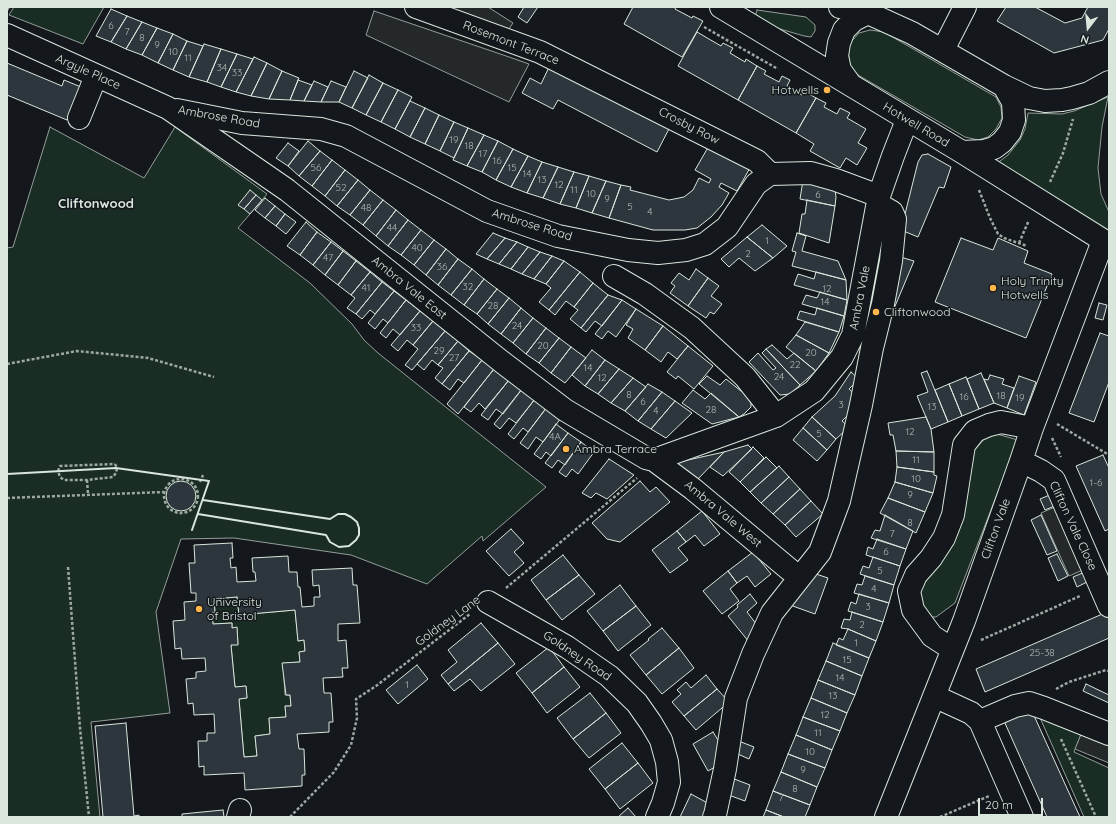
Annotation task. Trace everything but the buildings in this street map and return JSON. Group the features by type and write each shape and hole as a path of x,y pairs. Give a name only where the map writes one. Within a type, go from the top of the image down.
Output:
{"street":[{"name":"Rosemont Terrace","path":"416,7 513,44 540,52 604,83"},
{"name":"Hotwell Road","path":"722,7 1106,242"},
{"path":"840,7 868,13 912,33 1004,86 1030,98 1045,101 1072,98 1089,93 1109,82"},
{"path":"943,50 965,7"},
{"path":"850,84 840,70 837,56 839,43 844,30 854,20 868,13"},
{"name":"Argyle Place","path":"7,35 168,108"},
{"path":"79,118 96,76"},
{"name":"Crosby Row","path":"604,83 757,161 770,174"},
{"path":"967,156 994,148 1002,142 1010,132 1014,120 1013,102 1004,86"},
{"name":"Ambrose Road","path":"168,108 242,123 321,129 346,136 487,211 558,236 628,250 658,253 686,250 705,244 727,227 756,184 770,174"},
{"name":"Ambra Vale East","path":"168,108 286,190 502,362 566,410 646,458 654,460"},
{"name":"Ambra Vale","path":"654,460 776,416 814,391 842,357 853,335 879,200 893,156 907,120"},
{"path":"714,817 725,770 736,698 753,654 772,613 820,552 839,501 883,304 891,261 895,220 892,212 879,200 836,180 811,173 770,174"},
{"name":"Clifton Vale","path":"886,817 952,649 1021,462 1041,421 1106,242"},
{"path":"614,276 645,294 692,328 745,377 776,416"},
{"path":"952,649 932,636 913,610 909,591 916,575 931,558 944,538 953,515 964,444 975,431 989,425 1001,422 1041,421"},
{"name":"Ambra Vale West","path":"654,460 693,489 790,570"},
{"name":"Clifton Vale Close","path":"1021,462 1042,471 1054,480 1109,606"},
{"name":"Goldney Road","path":"488,602 567,646 609,676 637,703 661,740 668,762 669,782 657,817"},
{"path":"934,696 972,713 980,722 1022,817"},
{"path":"980,722 1015,706 1029,704 1044,708 1109,734"}],"path":[{"path":"1048,184 1063,153 1073,121 1072,98"},
{"path":"967,156 983,201 998,234 1004,238 1027,246"},
{"path":"7,364 77,351 148,358 214,377"},
{"path":"1041,421 1109,455"},
{"path":"1041,421 1051,436 1064,463"},
{"name":"Goldney Lane","path":"290,817 334,772 351,745 357,718 356,698 376,686 488,602 637,478 654,460"},
{"path":"115,464 117,468 113,477 86,480 64,480 60,477 58,471 60,466 115,464"},
{"path":"200,482 202,475"},
{"path":"175,479 184,479 192,483 197,490 198,499 194,507 190,510 186,512 177,512 169,509 164,501 164,492 167,484 175,479"},
{"path":"86,480 88,494"},
{"path":"7,498 164,492"},
{"path":"68,567 88,817"},
{"path":"976,643 1084,594"},
{"path":"1069,682 1109,670"},
{"path":"1067,717 1058,733 1096,817"},
{"path":"940,817 995,794"}],"green space":[{"path":"14,7 104,7 83,44 9,15"},
{"path":"757,10 806,17 815,25 815,31 811,37 763,24 754,20"},
{"path":"870,30 884,32 996,97 1001,107 1002,118 996,129 988,137 978,140 965,137 858,75 850,66 848,48 859,33"},
{"path":"1108,97 1102,127 1098,168 1101,194 1109,212 1109,235 996,164 1008,155 1020,140 1025,129 1028,113 1062,114 1074,111"},
{"path":"50,127 144,178 175,127 267,194 238,228 310,283 352,324 364,340 378,353 546,487 483,541 482,536 427,584 351,555 234,538 181,539 156,612 170,713 91,722 100,817 7,817 7,248 13,247"},
{"path":"997,434 1018,440 955,603 936,617 930,617 916,603 921,581 949,550 960,527 973,451 986,437"},
{"path":"237,597 239,615 295,610 298,641 304,640 305,651 299,652 300,662 283,663 285,695 290,695 291,706 285,706 286,717 269,718 270,734 255,736 257,756 244,757 239,699 247,698 246,686 235,687 231,645 238,644 237,628 232,628 232,623 213,624 212,613 215,612 214,599"},
{"path":"1037,711 1082,732 1074,752 1109,768 1109,817 1084,817"}],"shaded area":[{"path":"439,7 488,7 513,23 506,33"},
{"path":"374,11 529,64 509,102 366,35"},
{"path":"1064,503 1092,566 1069,576 1041,513"},
{"path":"1082,732 1109,743 1109,763 1075,749"}],"wall":[{"path":"7,474 116,468 209,481 192,530"},
{"path":"198,514 326,535 330,542 339,547 349,546 359,535 357,522 345,514 338,514 330,519 203,500"}],"place":[{"name":"Hotwells","path":"827,90"},
{"name":"Holy Trinity Hotwells","path":"993,288"},
{"name":"Cliftonwood","path":"876,312"},
{"name":"Ambra Terrace","path":"566,449"},
{"name":"University of Bristol","path":"199,609"}],"district":[{"name":"Cliftonwood","path":"96,204"}]}
